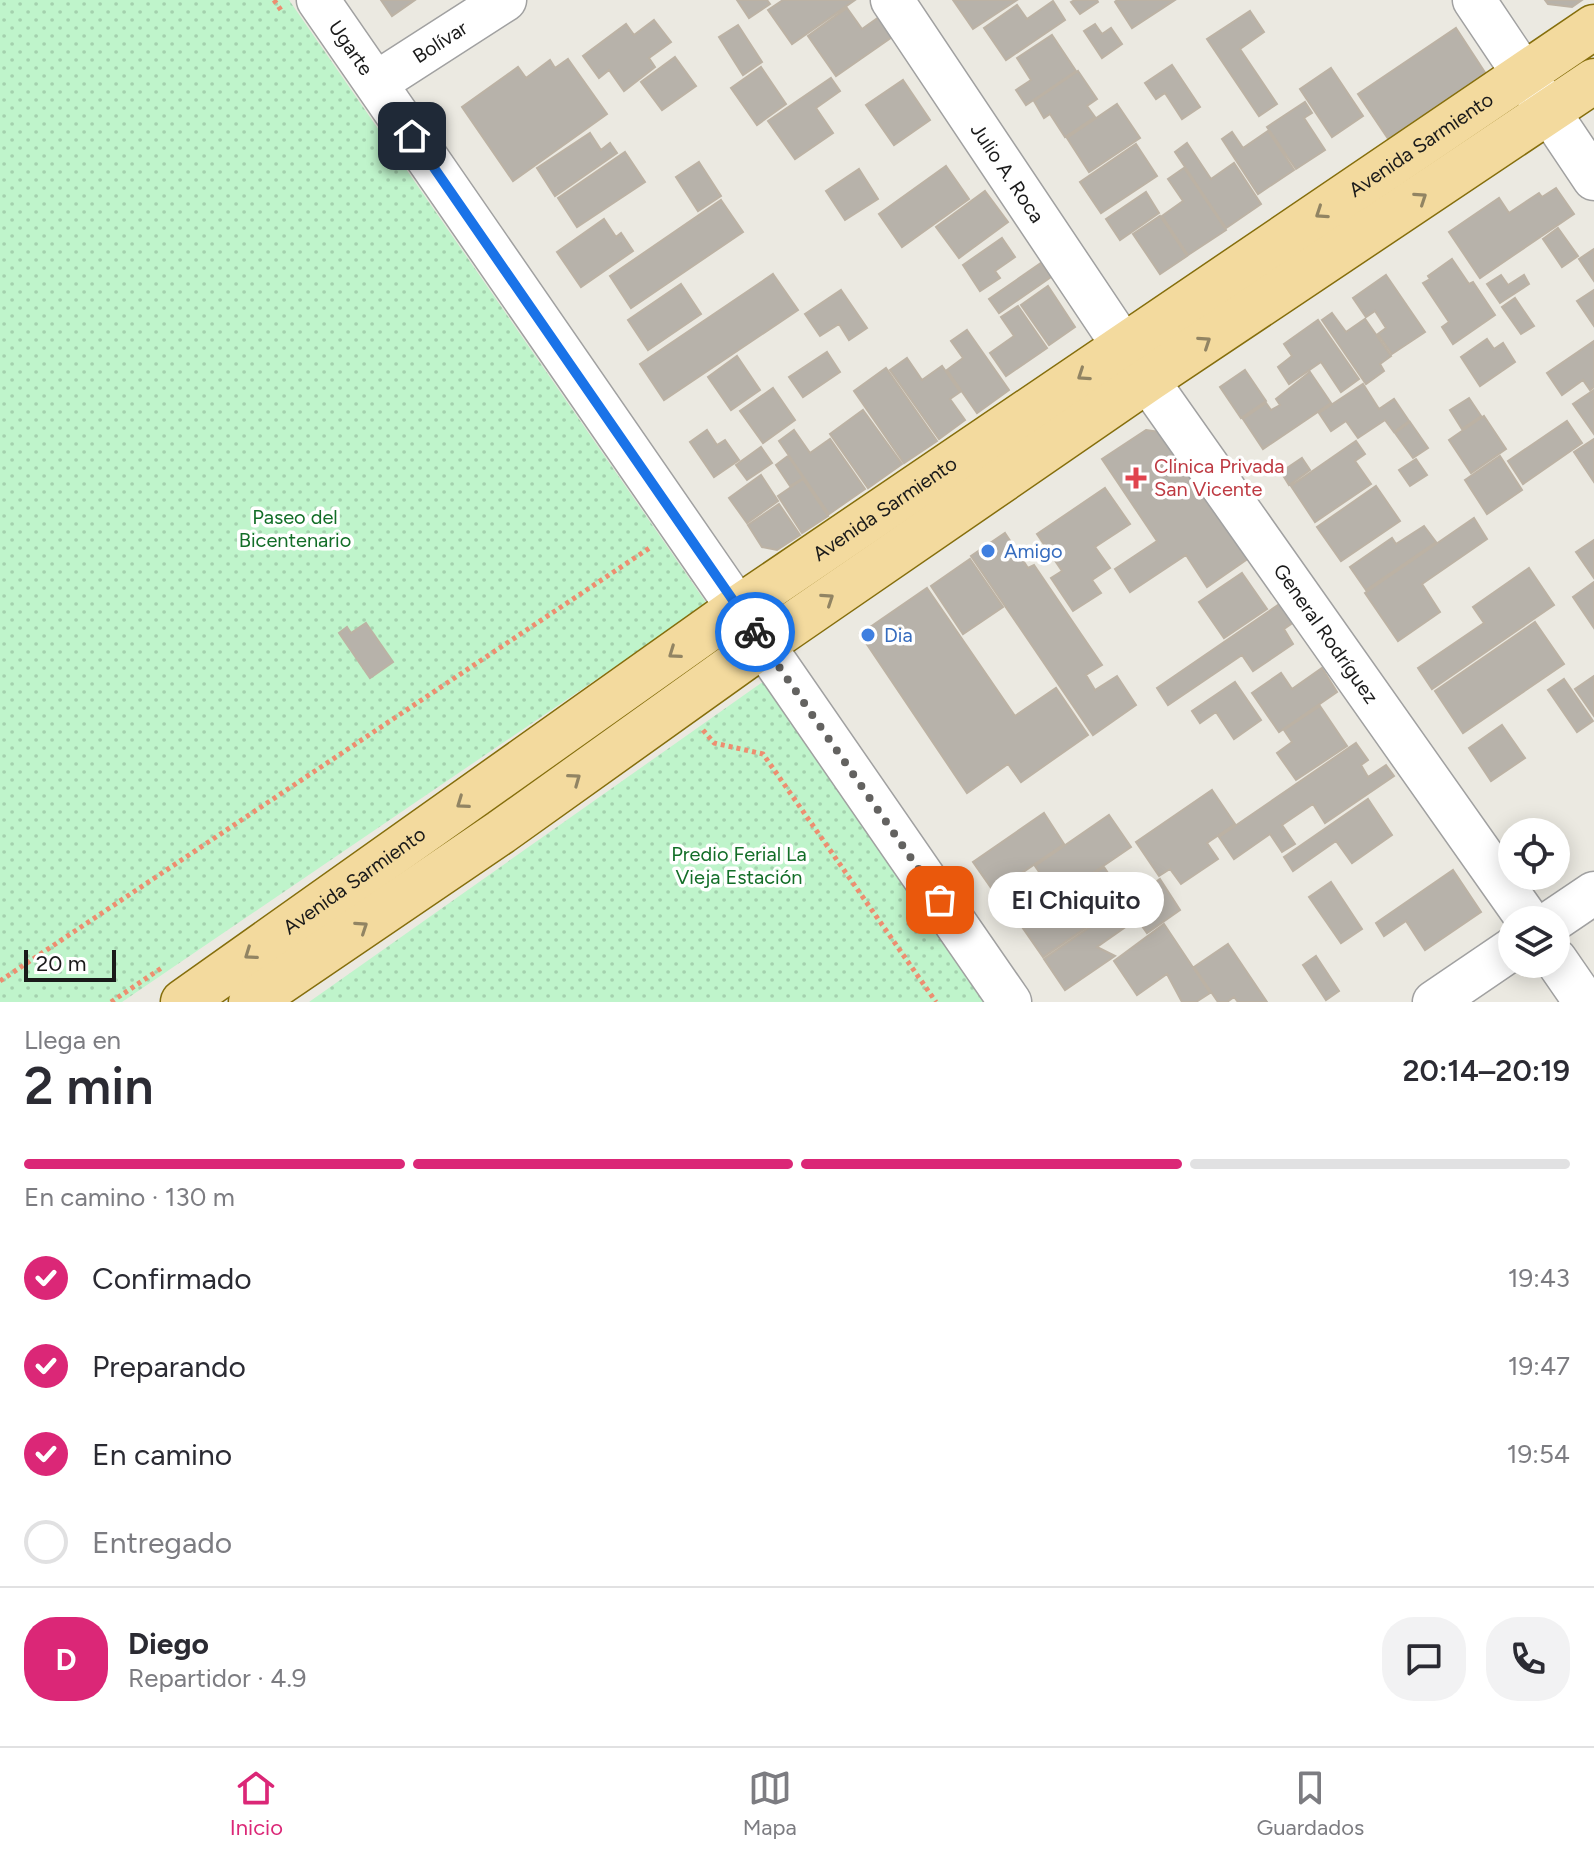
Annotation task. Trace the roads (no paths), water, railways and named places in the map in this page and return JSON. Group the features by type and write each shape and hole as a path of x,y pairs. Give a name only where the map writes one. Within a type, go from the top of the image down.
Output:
{"main road":[{"name":"Avenida Sarmiento","path":"251,1002 501,832 764,644 1136,363 1525,74 1594,27"},
{"name":"Avenida Sarmiento","path":"183,1002 738,608 1548,113 1594,81"}],"street":[{"name":"Ugarte","path":"318,0 1010,1002"},
{"name":"Bolívar","path":"376,83 505,0"},
{"name":"Julio A. Roca","path":"892,0 1136,363"},
{"path":"1474,0 1594,179"},
{"name":"General Rodríguez","path":"1136,363 1518,906"},
{"path":"1570,909 1594,893"},
{"path":"1434,1002 1498,959"},
{"path":"1568,978 1585,1002"}],"place":[{"name":"Clinica Privada San Vicente","path":"1136,478"},
{"name":"Amigo","path":"988,551"},
{"name":"Dia","path":"868,635"},
{"name":"El Chiquito","path":"940,900"}],"park label":[{"name":"Paseo del Bicentenario","path":"295,528"},
{"name":"Predio Ferial La Vieja Estación","path":"739,866"}]}
